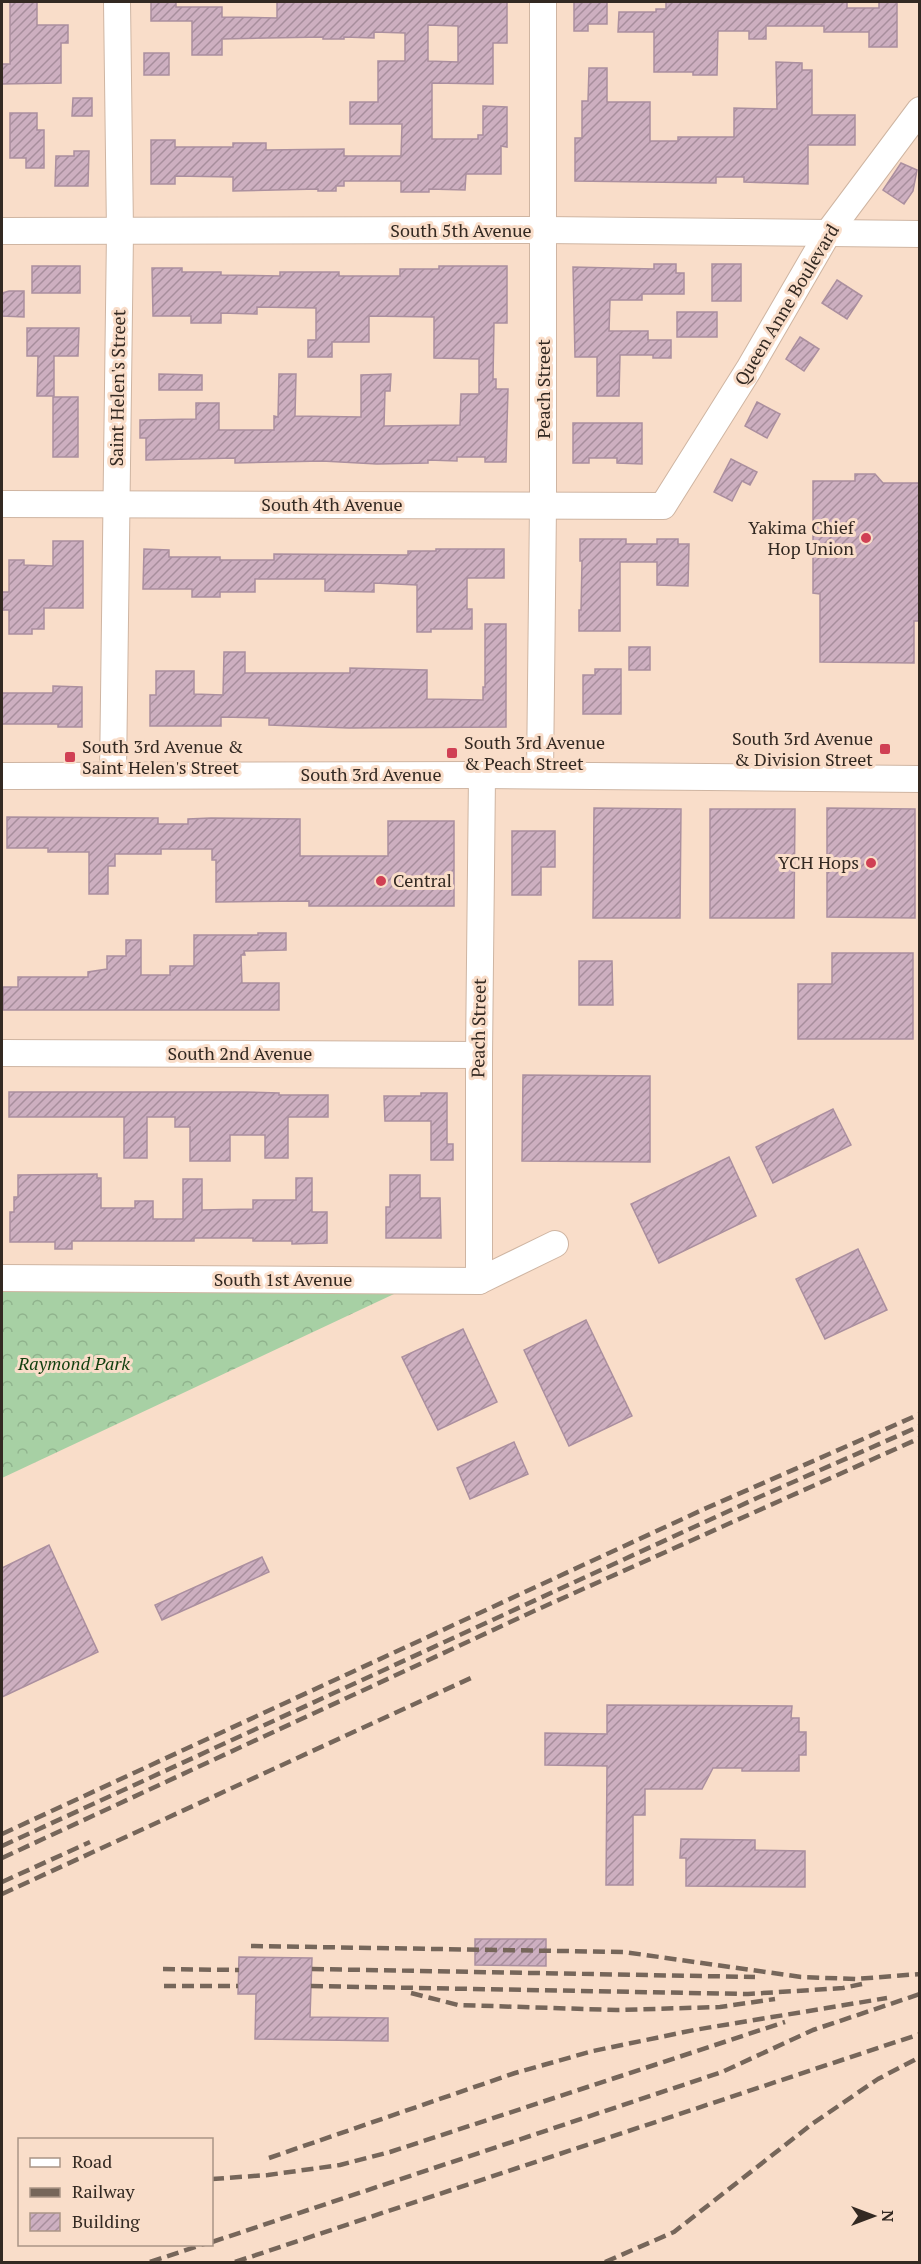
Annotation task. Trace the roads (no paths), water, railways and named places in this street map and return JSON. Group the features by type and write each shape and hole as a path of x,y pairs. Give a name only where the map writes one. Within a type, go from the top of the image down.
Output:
{"street":[{"name":"Saint Helen's Street","path":"114,775 120,232 117,2"},
{"name":"Peach Street","path":"540,776 543,504 543,2"},
{"name":"Queen Anne Boulevard","path":"663,506 748,369 828,233 920,110"},
{"name":"South 5th Avenue","path":"2,231 544,230 920,234"},
{"name":"South 4th Avenue","path":"2,504 663,506"},
{"name":"Peach Street","path":"479,1281 478,1055 482,775"},
{"name":"South 3rd Avenue","path":"2,776 482,775 920,778"},
{"name":"South 2nd Avenue","path":"2,1053 478,1055"},
{"name":"South 1st Avenue","path":"2,1278 479,1281 555,1244"}],"railway":[{"path":"2,1834 702,1510 920,1414"},
{"path":"2,1846 757,1498 920,1426"},
{"path":"2,1858 534,1611 920,1438"},
{"path":"2,1894 473,1677"},
{"path":"2,1882 90,1842"},
{"path":"251,1946 624,1952 801,1977 856,1979 920,1974"},
{"path":"163,1969 239,1970"},
{"path":"312,1969 755,1977"},
{"path":"311,1986 748,1994 843,1988 862,1984"},
{"path":"164,1986 238,1986"},
{"path":"411,1993 458,2005 617,2010 720,2007 775,1999"},
{"path":"213,2242 722,2072 813,2030 920,1994"},
{"path":"269,2158 515,2073 593,2051 694,2030 887,1998"},
{"path":"213,2179 268,2175 340,2165 390,2152 785,2022"},
{"path":"235,2262 920,2034"},
{"path":"605,2262 674,2232 812,2124 878,2079 920,2057"},
{"path":"150,2262 198,2246"}],"place":[{"name":"Yakima Chief Hop Union","path":"866,538"},
{"name":"South 3rd Avenue & Division Street","path":"885,749"},
{"name":"South 3rd Avenue & Peach Street","path":"452,753"},
{"name":"South 3rd Avenue & Saint Helen's Street","path":"70,757"},
{"name":"YCH Hops","path":"871,863"},
{"name":"Central","path":"381,881"}],"park label":[{"name":"Raymond Park","path":"74,1364"}]}
